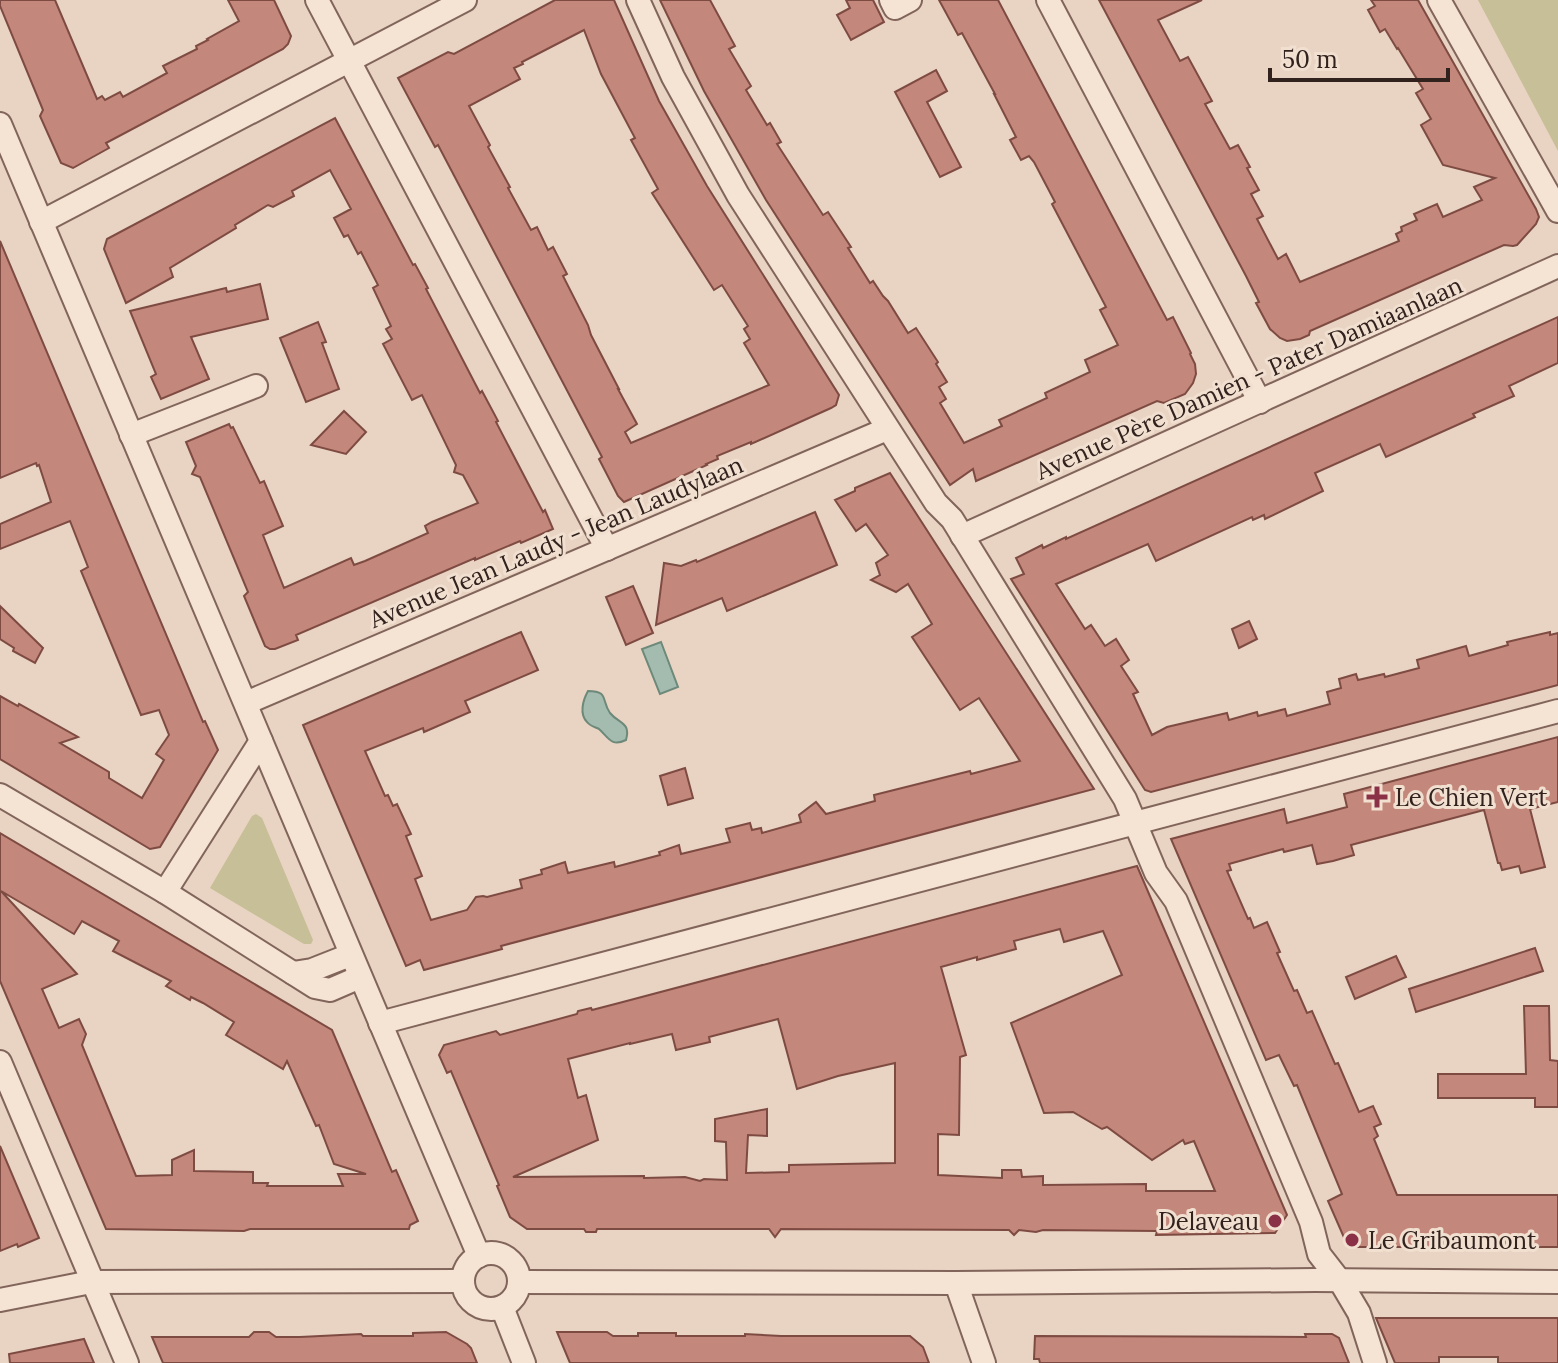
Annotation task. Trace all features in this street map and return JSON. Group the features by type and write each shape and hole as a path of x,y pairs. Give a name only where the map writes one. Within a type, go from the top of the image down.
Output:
{"street":[{"path":"317,0 607,549"},
{"path":"41,222 465,0"},
{"path":"638,0 673,77 738,195 887,429 936,503 952,519 1125,799 1156,873 1176,901 1311,1222 1319,1254 1359,1313 1375,1363"},
{"path":"891,0 895,8 910,0"},
{"path":"1048,0 1260,402"},
{"path":"1439,0 1558,211"},
{"path":"0,124 479,1256"},
{"name":"Avenue Père Damien - Pater Damiaanlaan","path":"962,536 1558,266"},
{"path":"131,435 256,386"},
{"name":"Avenue Jean Laudy - Jean Laudylaan","path":"246,703 887,429"},
{"path":"380,1023 1558,711"},
{"path":"165,892 261,741"},
{"path":"0,795 165,892 315,987 330,990 360,977"},
{"path":"293,973 312,970 350,955"},
{"path":"0,1062 127,1363"},
{"path":"479,1256 503,1256 515,1267 519,1282 514,1297 502,1307 492,1309 475,1304 465,1290 463,1281 466,1269 479,1256"},
{"path":"0,1300 91,1282 463,1281"},
{"path":"519,1282 1558,1282"},
{"path":"956,1283 984,1363"},
{"path":"502,1307 524,1363"}],"shaded area":[{"path":"1478,0 1558,0 1558,151"},
{"path":"661,642 678,687 660,694 642,649"},
{"path":"588,691 602,695 610,713 626,726 626,740 614,742 587,722 582,711"},
{"path":"256,814 262,818 313,940 311,944 304,944 210,888"}],"building":[{"path":"0,0 55,0 97,99 102,96 105,100 120,92 123,97 167,73 163,66 197,49 196,46 239,21 228,0 274,0 291,36 283,49 106,143 109,148 73,168 61,163 40,116 43,110"},
{"path":"555,0 614,0 659,101 707,186 839,395 836,405 717,456 718,459 707,465 624,502 618,496 599,459 602,457 438,145 435,147 398,78 448,52 454,54","holes":["584,30 601,74 635,138 631,140 658,189 652,193 714,290 722,285 748,326 744,329 750,339 744,343 769,385 631,443 625,432 637,424 563,276 567,274 553,247 548,250 537,227 531,230 469,106 520,79 514,68 522,62"]},
{"path":"660,0 710,0 735,46 729,49 751,86 746,90 781,142 777,144 823,215 828,212 870,283 873,281 908,333 916,328 938,362 936,364 947,382 939,387 946,399 940,403 964,443 1002,426 999,420 1047,398 1045,393 1090,372 1085,360 1118,345 1100,310 1106,307 1052,204 1055,202 1034,162 1029,156 1021,160 1010,140 1016,137 995,94 962,33 958,35 939,0 998,0 1167,320 1173,317 1191,353 1196,374 1185,394 1164,403 1157,401 976,481 973,469 950,485 766,200 704,91"},
{"path":"846,0 873,0 884,22 851,40 837,15 850,8"},
{"path":"1099,0 1202,0 1158,20 1180,61 1188,57 1212,101 1205,104 1230,149 1238,145 1250,167 1247,168 1259,190 1251,194 1263,216 1257,219 1278,259 1286,254 1300,282 1399,241 1396,234 1402,231 1401,227 1417,220 1414,214 1437,204 1443,217 1482,200 1474,187 1495,178 1443,165 1421,125 1431,119 1416,93 1423,89 1385,29 1380,32 1368,10 1375,6 1371,0 1418,0 1536,209 1539,217 1536,224 1517,245 1504,245 1310,331 1309,335 1300,339 1287,341 1280,338 1270,329 1256,303 1259,302 1246,276"},
{"path":"936,70 947,91 927,102 961,167 940,177 895,92"},
{"path":"335,118 428,288 553,529 475,558 296,635 298,640 270,649 265,646 244,596 248,592 200,477 192,474 196,466 186,442 229,424 233,427 260,483 264,481 283,526 263,535 284,588 351,558 354,565 365,561 428,533 425,526 432,522 478,503 463,475 454,472 456,465 422,395 412,400 383,344 392,339 386,329 391,326 373,288 378,285 361,252 358,254 348,235 344,237 334,218 351,209 330,170 292,191 294,196 273,207 268,205 235,225 236,228 170,268 173,277 126,303 104,249 107,239"},
{"path":"0,241 203,722 218,750 160,847 150,849 0,759 0,696 78,737 60,743 109,772 109,778 142,798 164,760 156,754 169,735 159,710 141,715 81,571 88,567 70,521 0,549 0,524 51,502 36,463 0,478"},
{"path":"260,284 268,319 191,337 209,379 161,399 151,377 156,374 130,311 226,288 227,292"},
{"path":"1558,317 1558,363 1509,386 1514,396 1473,414 1475,417 1386,457 1380,444 1315,473 1323,491 1265,519 1264,515 1253,520 1252,517 1156,561 1148,544 1056,584 1085,629 1091,625 1105,646 1116,639 1129,660 1121,666 1138,692 1133,694 1152,735 1167,727 1227,713 1229,720 1257,712 1258,716 1285,709 1287,716 1330,704 1327,692 1341,688 1339,679 1356,674 1358,680 1384,674 1385,677 1419,668 1417,660 1466,646 1469,656 1508,645 1507,642 1550,632 1550,635 1558,633 1558,685 1151,792 1145,790 1011,579 1024,574 1016,558 1042,545 1043,548 1066,539"},
{"path":"318,322 326,342 322,343 339,389 306,402 280,338"},
{"path":"344,411 366,432 346,454 311,445"},
{"path":"890,473 1094,789 501,946 502,949 424,970 420,960 406,966 303,725 521,632 538,670 465,701 470,712 424,732 423,728 365,751 385,796 388,795 393,806 397,804 411,834 406,836 422,876 415,879 431,920 467,910 476,897 522,888 520,880 542,874 541,870 565,862 568,873 614,862 615,867 660,855 659,852 679,845 681,854 730,842 726,829 750,823 752,830 761,828 762,833 801,822 799,815 816,802 826,814 875,801 874,795 1020,761 979,698 960,710 912,637 932,624 908,584 896,592 871,580 880,575 876,563 888,555 866,524 856,531 835,500"},
{"path":"815,512 837,565 727,611 722,598 656,625 664,563 681,566 697,562"},
{"path":"633,586 653,633 626,645 606,597"},
{"path":"0,606 43,648 35,663 13,651 14,648 0,639"},
{"path":"1249,621 1257,639 1239,648 1232,629"},
{"path":"1558,737 1558,802 1530,809 1545,867 1521,873 1519,866 1502,870 1484,810 1351,845 1354,855 1333,861 1317,864 1312,845 1284,852 1283,849 1229,864 1231,870 1227,871 1248,919 1254,928 1267,922 1294,991 1297,990 1307,1013 1312,1011 1359,1112 1373,1106 1381,1124 1374,1127 1378,1136 1374,1139 1397,1195 1558,1195 1558,1247 1353,1247 1346,1242 1328,1201 1342,1194 1297,1085 1294,1086 1279,1055 1266,1060 1171,839 1284,809 1287,823 1347,807 1344,794"},
{"path":"685,768 693,798 668,805 660,776"},
{"path":"0,833 332,1030 392,1172 396,1170 418,1221 409,1229 106,1229 0,981","holes":["1,891 74,934 82,921 119,941 113,951 171,981 166,986 234,1022 226,1035 283,1069 287,1061 316,1126 319,1125 334,1164 366,1174 338,1174 343,1186 267,1186 268,1183 253,1183 253,1172 194,1171 194,1150 172,1160 172,1175 136,1176 82,1045 86,1034 79,1019 59,1028 42,989 77,974"]},
{"path":"1137,866 1287,1215 1275,1233 1156,1235 1157,1231 1019,1230 1014,1235 1009,1230 781,1229 775,1237 769,1229 597,1229 596,1232 586,1232 584,1229 527,1229 510,1217 451,1071 447,1073 439,1055 444,1045 496,1031 500,1035 577,1014 578,1011 592,1010","holes":["1060,929 1064,942 1103,931 1122,975 1011,1023 1044,1113 1073,1112 1102,1129 1107,1127 1152,1160 1183,1140 1185,1144 1194,1141 1215,1191 1146,1191 1146,1184 1043,1185 1043,1176 1022,1177 1021,1170 1002,1170 1002,1178 938,1175 938,1134 959,1135 960,1057 966,1055 941,967 1016,949 1014,941","778,1019 797,1089 895,1063 895,1163 789,1165 789,1172 746,1173 748,1135 767,1136 767,1109 715,1119 715,1141 726,1142 727,1180 644,1176 513,1177 598,1140 586,1095 578,1098 568,1059 672,1034 676,1050 710,1042 709,1037"]},
{"path":"1535,948 1543,971 1416,1012 1409,989"},
{"path":"1396,956 1406,977 1355,999 1346,977"},
{"path":"1524,1006 1549,1006 1550,1060 1558,1061 1558,1107 1535,1107 1535,1098 1438,1098 1438,1074 1526,1074"},
{"path":"0,1146 39,1238 0,1251"},
{"path":"1376,1318 1558,1318 1558,1363 1498,1363 1498,1357 1439,1357 1439,1363 1395,1363"},
{"path":"254,1332 269,1332 276,1337 300,1337 361,1334 413,1336 413,1333 446,1332 471,1348 477,1363 163,1363 152,1337 249,1337"},
{"path":"557,1332 607,1332 613,1336 676,1333 676,1336 910,1336 923,1347 929,1363 570,1363"},
{"path":"1305,1334 1332,1334 1339,1338 1349,1363 1040,1363 1039,1359 1034,1359 1035,1336 1306,1337"},
{"path":"84,1339 94,1363 10,1363 9,1354"}],"place":[{"name":"Le Chien Vert","path":"1377,797"},
{"name":"Delaveau","path":"1275,1221"},
{"name":"Le Gribaumont","path":"1352,1240"}]}
